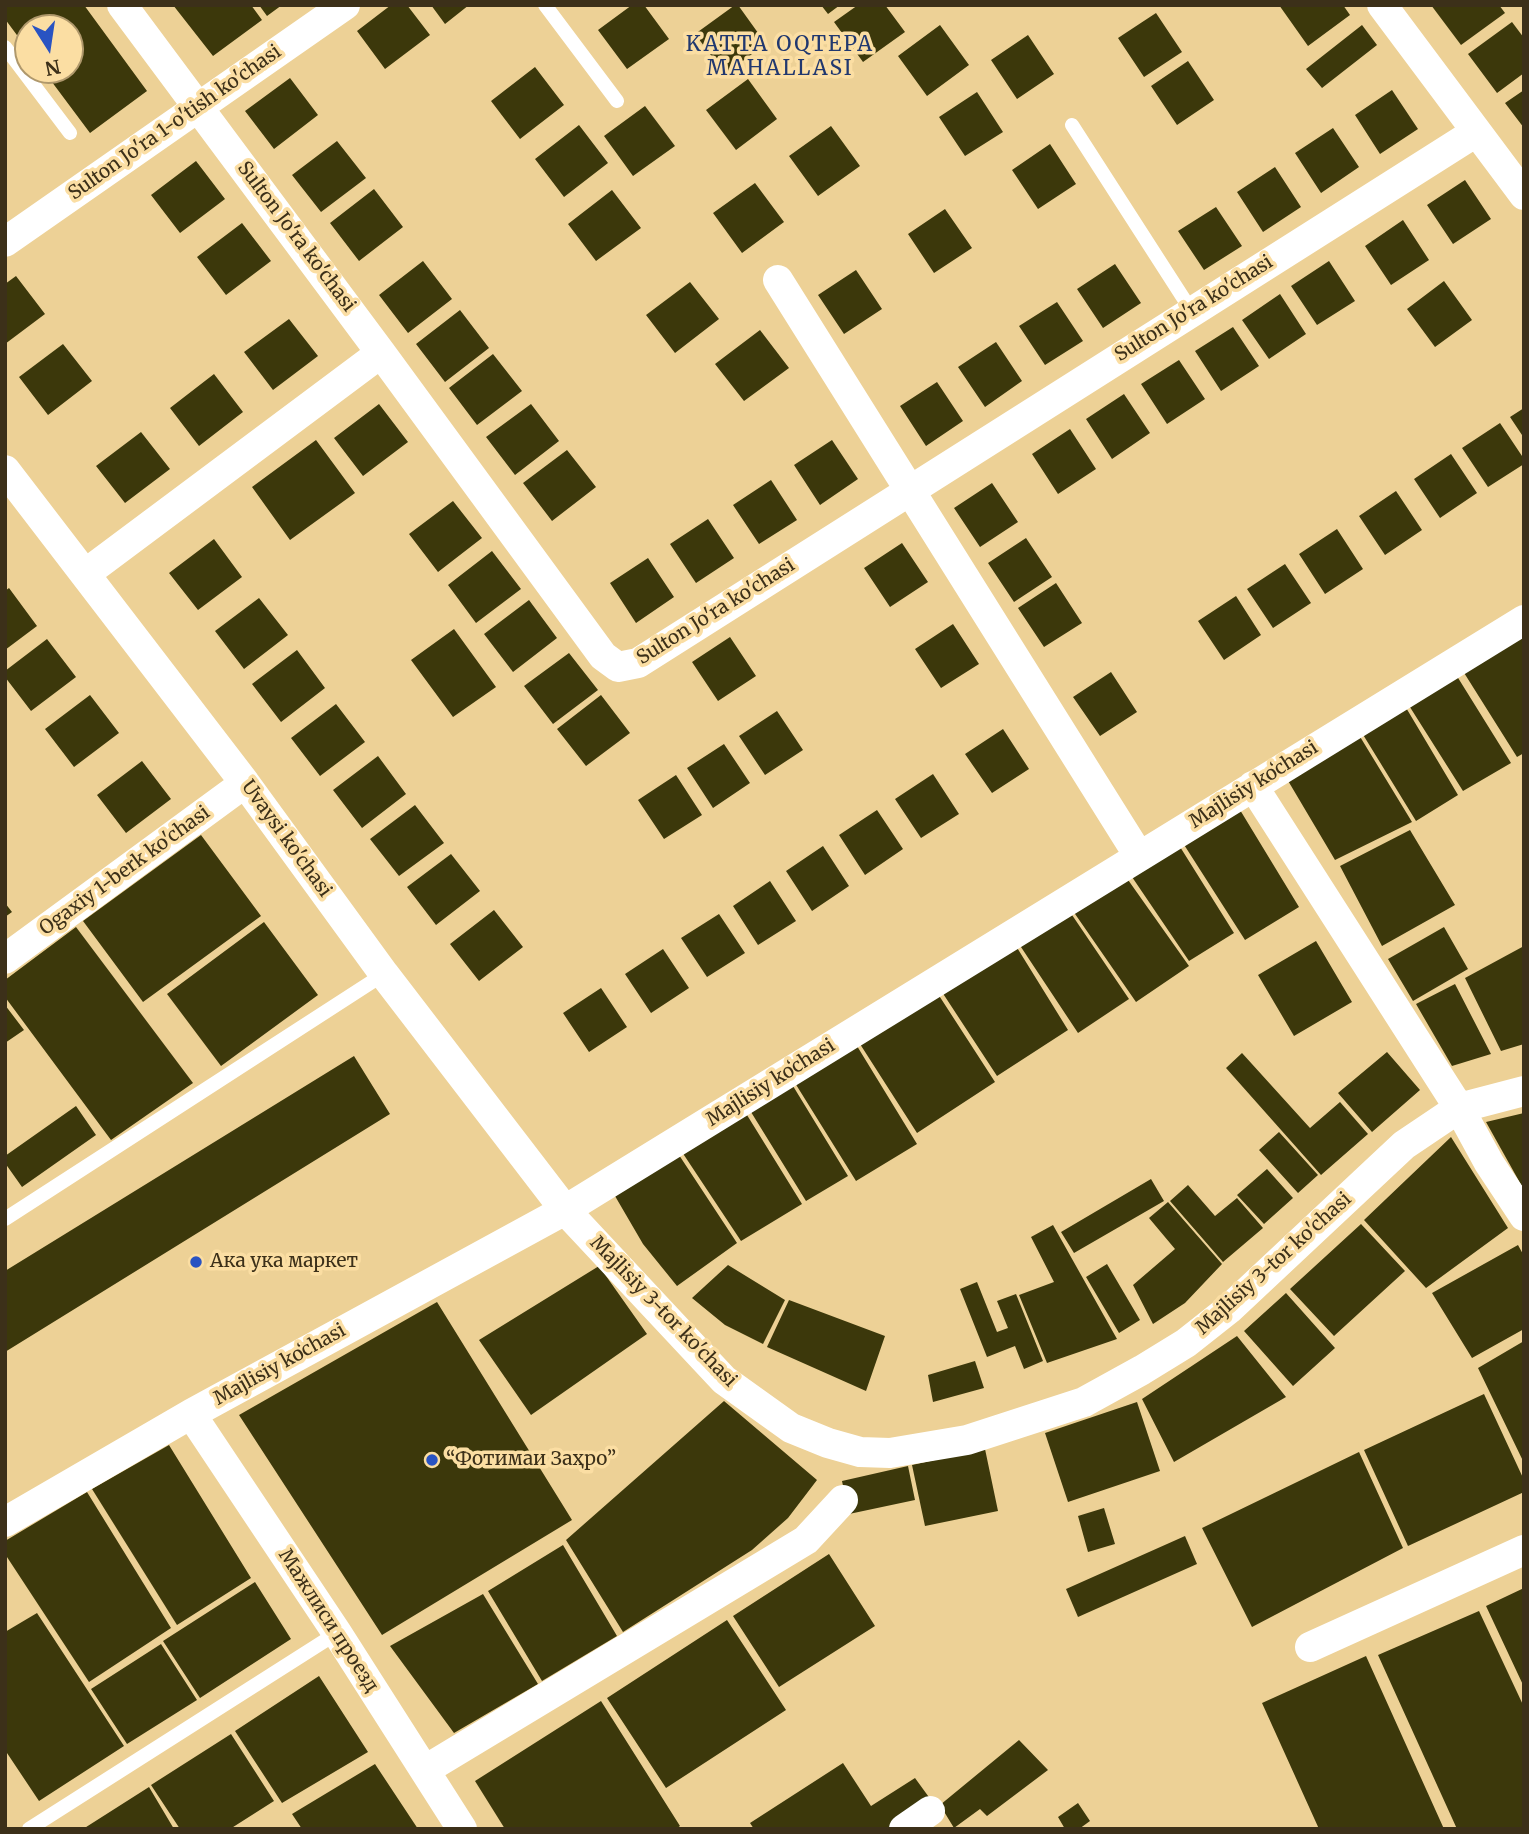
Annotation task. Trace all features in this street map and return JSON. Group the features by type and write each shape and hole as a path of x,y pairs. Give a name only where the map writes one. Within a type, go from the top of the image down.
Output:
{"street":[{"name":"Sulton Jo'ra ko'chasi","path":"122,5 382,353 603,656 618,667 638,663 1191,310 1476,132"},
{"name":"Sulton Jo'ra 1-o'tish ko'chasi","path":"5,242 345,5"},
{"path":"1382,5 1524,195"},
{"path":"778,280 1139,856"},
{"path":"85,574 382,353"},
{"name":"Uvaysi ko'chasi","path":"5,470 245,783 384,974 565,1210"},
{"name":"Majlisiy koʻchasi","path":"5,1522 191,1414 565,1210 1524,620"},
{"name":"Ogaxiy 1-berk ko'chasi","path":"5,959 245,783"},
{"path":"1253,786 1460,1108 1489,1163 1524,1216"},
{"name":"Majlisiy 3-tor ko'chasi","path":"565,1210 695,1351 724,1380 746,1397 791,1428 828,1443 860,1452 890,1453 967,1440 1084,1402 1142,1370 1186,1343 1229,1308 1404,1145 1460,1108 1524,1091"},
{"name":"Мажлиси проезд","path":"191,1414 337,1633 462,1829"},
{"path":"425,1770 806,1541 843,1500"},
{"path":"1310,1647 1524,1550"},
{"path":"904,1829 930,1811"}],"lane":[{"path":"545,5 617,101"},
{"path":"5,47 70,133"},
{"path":"1072,125 1191,310"},
{"path":"5,1219 384,974"},
{"path":"29,1829 337,1633"}],"building":[{"path":"5,5 84,5 147,91 90,133 53,84 84,84 84,14 14,14 14,31 5,19"},
{"path":"173,5 251,5 262,20 213,56"},
{"path":"259,5 282,5 267,16"},
{"path":"391,5 407,5 430,35 385,69 357,31"},
{"path":"431,5 469,5 445,24"},
{"path":"632,5 644,5 669,39 627,69 598,30"},
{"path":"738,5 766,44 725,74 695,34"},
{"path":"821,5 840,5 828,14"},
{"path":"858,5 885,5 905,32 863,62 834,22"},
{"path":"1279,5 1343,5 1350,15 1308,46"},
{"path":"1431,5 1499,5 1505,13 1461,45"},
{"path":"1156,13 1182,52 1144,77 1118,38"},
{"path":"1512,22 1524,38 1524,73 1497,93 1468,54"},
{"path":"940,25 969,65 927,96 898,56"},
{"path":"1362,25 1377,45 1322,88 1306,69"},
{"path":"1028,35 1054,74 1017,99 991,60"},
{"path":"1188,61 1214,100 1177,125 1151,86"},
{"path":"535,67 564,105 520,139 491,101"},
{"path":"290,78 318,115 274,149 245,111"},
{"path":"748,79 777,119 736,150 706,110"},
{"path":"1392,90 1418,129 1380,154 1355,115"},
{"path":"1524,90 1524,128 1505,103"},
{"path":"977,92 1003,132 965,156 939,117"},
{"path":"645,106 675,146 633,176 604,136"},
{"path":"579,125 608,163 564,197 535,159"},
{"path":"831,126 860,166 818,196 789,156"},
{"path":"1333,128 1359,167 1321,193 1295,153"},
{"path":"337,141 366,178 321,212 292,175"},
{"path":"1050,144 1076,184 1038,209 1012,170"},
{"path":"196,161 225,199 180,233 151,195"},
{"path":"1275,167 1301,207 1263,232 1237,192"},
{"path":"1465,180 1491,219 1453,244 1427,205"},
{"path":"755,183 784,222 742,253 713,213"},
{"path":"374,189 403,227 359,261 330,223"},
{"path":"612,190 641,228 596,261 568,224"},
{"path":"1216,207 1242,246 1204,270 1178,231"},
{"path":"945,209 972,248 934,273 908,234"},
{"path":"1403,220 1429,260 1391,285 1365,246"},
{"path":"242,223 271,261 226,295 197,257"},
{"path":"423,261 452,299 408,333 379,295"},
{"path":"1329,261 1355,301 1317,325 1291,286"},
{"path":"1115,264 1141,303 1103,328 1077,289"},
{"path":"856,270 882,309 844,334 818,295"},
{"path":"16,276 45,314 5,344 5,284"},
{"path":"1444,281 1472,320 1435,347 1407,309"},
{"path":"690,282 719,319 675,353 646,315"},
{"path":"1280,294 1306,334 1269,359 1242,320"},
{"path":"1057,302 1083,341 1045,365 1019,326"},
{"path":"460,310 489,348 445,382 416,344"},
{"path":"289,319 318,356 273,390 244,352"},
{"path":"1233,327 1259,366 1221,391 1195,351"},
{"path":"760,330 789,368 744,401 715,364"},
{"path":"996,342 1022,381 985,407 958,367"},
{"path":"63,344 92,381 48,415 19,377"},
{"path":"493,354 522,391 477,425 449,388"},
{"path":"1179,360 1205,399 1167,424 1141,384"},
{"path":"214,374 243,412 199,446 170,408"},
{"path":"937,382 963,421 926,446 900,406"},
{"path":"1124,394 1150,433 1112,459 1086,419"},
{"path":"379,404 408,442 363,476 334,438"},
{"path":"531,404 559,441 515,475 486,437"},
{"path":"1524,408 1524,438 1510,417"},
{"path":"1500,423 1524,459 1524,464 1488,487 1462,448"},
{"path":"1070,429 1096,469 1058,494 1032,454"},
{"path":"141,432 170,469 125,503 96,466"},
{"path":"316,440 355,493 290,540 252,487"},
{"path":"832,440 858,479 820,505 794,465"},
{"path":"567,450 596,487 552,521 523,483"},
{"path":"1451,454 1477,493 1440,518 1414,479"},
{"path":"771,480 797,520 759,544 733,505"},
{"path":"992,483 1018,522 980,547 954,508"},
{"path":"1396,491 1422,530 1385,555 1359,516"},
{"path":"453,501 482,538 438,572 409,534"},
{"path":"708,519 734,558 696,583 670,544"},
{"path":"1337,529 1363,569 1325,594 1299,554"},
{"path":"1026,538 1052,577 1014,602 988,563"},
{"path":"214,539 242,577 198,610 169,573"},
{"path":"902,543 928,582 890,607 864,568"},
{"path":"492,551 521,589 476,623 448,585"},
{"path":"648,558 674,597 636,623 610,583"},
{"path":"1285,564 1311,603 1273,628 1247,589"},
{"path":"1056,583 1082,623 1044,647 1018,608"},
{"path":"9,588 37,626 5,650 5,591"},
{"path":"1236,596 1261,635 1224,660 1198,621"},
{"path":"259,598 288,635 244,669 215,631"},
{"path":"529,600 557,638 513,672 484,634"},
{"path":"953,624 979,664 941,688 915,649"},
{"path":"454,629 496,687 453,717 411,660"},
{"path":"1520,634 1524,639 1524,753 1517,757 1461,668"},
{"path":"730,637 756,676 718,701 692,662"},
{"path":"47,639 76,677 31,711 5,677 5,671"},
{"path":"297,650 325,688 281,722 252,684"},
{"path":"569,653 598,690 553,724 524,686"},
{"path":"1111,672 1137,712 1100,736 1073,697"},
{"path":"1455,673 1511,763 1463,791 1408,704"},
{"path":"90,695 119,733 74,767 45,729"},
{"path":"601,695 630,733 586,766 557,729"},
{"path":"336,704 365,742 320,776 291,738"},
{"path":"1405,706 1458,795 1416,821 1362,733"},
{"path":"777,711 803,750 765,775 739,736"},
{"path":"1003,729 1029,769 992,793 965,754"},
{"path":"1359,735 1412,822 1335,860 1287,779"},
{"path":"724,744 750,783 713,808 687,768"},
{"path":"378,756 406,794 362,828 333,790"},
{"path":"142,761 171,799 126,833 97,795"},
{"path":"933,774 959,814 921,838 895,799"},
{"path":"676,775 702,815 664,839 638,800"},
{"path":"415,805 444,843 399,876 370,839"},
{"path":"1237,805 1299,907 1245,940 1181,840"},
{"path":"877,810 903,849 865,875 839,835"},
{"path":"1410,830 1455,905 1382,946 1340,866"},
{"path":"201,835 261,916 143,1002 83,921"},
{"path":"1177,842 1234,933 1189,961 1130,874"},
{"path":"823,846 849,886 812,911 786,871"},
{"path":"451,854 480,891 436,925 407,887"},
{"path":"1126,877 1189,966 1136,1002 1073,911"},
{"path":"770,881 796,921 758,945 733,906"},
{"path":"5,903 12,912 5,917"},
{"path":"494,910 523,947 479,981 450,944"},
{"path":"1070,912 1129,999 1078,1033 1019,944"},
{"path":"719,914 745,953 707,977 681,938"},
{"path":"264,922 318,995 221,1066 167,994"},
{"path":"76,927 193,1083 111,1140 5,997 5,980"},
{"path":"1444,927 1468,969 1413,1001 1388,959"},
{"path":"1316,941 1352,1002 1294,1036 1258,975"},
{"path":"1016,946 1068,1030 997,1076 942,992"},
{"path":"1524,946 1524,1044 1501,1051 1465,978"},
{"path":"663,949 689,988 651,1013 625,974"},
{"path":"1455,984 1491,1054 1452,1066 1416,1004"},
{"path":"601,988 627,1027 589,1052 563,1013"},
{"path":"938,994 995,1082 917,1133 860,1044"},
{"path":"5,1005 24,1030 5,1043"},
{"path":"857,1046 917,1144 856,1181 795,1083"},
{"path":"1387,1052 1420,1090 1372,1132 1338,1093"},
{"path":"1242,1053 1310,1128 1340,1102 1368,1134 1321,1175 1226,1068"},
{"path":"354,1056 390,1114 5,1352 5,1271"},
{"path":"793,1086 848,1176 806,1201 751,1112"},
{"path":"76,1106 96,1135 22,1187 5,1163 5,1156"},
{"path":"1524,1113 1524,1190 1486,1122"},
{"path":"747,1115 802,1204 741,1241 682,1152"},
{"path":"1279,1132 1318,1175 1298,1193 1259,1150"},
{"path":"1451,1137 1508,1228 1426,1288 1364,1220"},
{"path":"679,1155 737,1243 677,1286 643,1244 615,1196"},
{"path":"1267,1169 1293,1198 1264,1224 1237,1195"},
{"path":"1151,1179 1164,1201 1074,1253 1061,1232"},
{"path":"1188,1185 1215,1216 1237,1198 1263,1228 1223,1262 1170,1201"},
{"path":"1168,1202 1222,1264 1185,1303 1153,1324 1133,1285 1175,1249 1149,1218"},
{"path":"1361,1224 1405,1271 1334,1336 1290,1289"},
{"path":"1053,1225 1117,1339 1047,1363 1019,1295 1054,1282 1031,1237"},
{"path":"1518,1245 1524,1256 1524,1329 1472,1358 1432,1293"},
{"path":"1107,1264 1140,1320 1119,1333 1086,1277"},
{"path":"728,1265 785,1300 763,1344 725,1325 692,1298"},
{"path":"599,1266 647,1334 531,1415 479,1340"},
{"path":"977,1282 997,1332 1008,1328 997,1301 1016,1294 1043,1361 1024,1369 1015,1346 987,1357 960,1289"},
{"path":"1286,1293 1335,1348 1293,1386 1244,1331"},
{"path":"789,1300 885,1336 866,1391 767,1347"},
{"path":"437,1302 572,1520 382,1635 239,1415"},
{"path":"1237,1336 1286,1397 1174,1462 1142,1399"},
{"path":"1524,1341 1524,1463 1478,1368"},
{"path":"975,1361 984,1388 933,1402 928,1375"},
{"path":"1484,1394 1524,1480 1524,1492 1408,1546 1364,1450"},
{"path":"724,1401 817,1480 788,1518 752,1550 623,1632 566,1540"},
{"path":"1137,1402 1160,1471 1068,1502 1045,1433"},
{"path":"169,1445 251,1578 177,1625 92,1489"},
{"path":"985,1449 998,1511 925,1526 912,1465"},
{"path":"1359,1452 1403,1548 1252,1627 1202,1528"},
{"path":"908,1466 915,1500 849,1514 842,1481"},
{"path":"87,1492 171,1628 89,1682 5,1554 5,1541"},
{"path":"1104,1508 1115,1544 1088,1552 1078,1516"},
{"path":"1185,1536 1197,1564 1078,1617 1066,1589"},
{"path":"563,1545 617,1636 542,1681 488,1591"},
{"path":"829,1554 875,1626 779,1687 733,1616"},
{"path":"255,1582 291,1639 200,1698 163,1641"},
{"path":"1524,1588 1524,1687 1486,1606"},
{"path":"483,1594 538,1684 454,1733 390,1646"},
{"path":"1479,1611 1524,1707 1524,1829 1457,1829 1378,1655"},
{"path":"37,1613 124,1746 39,1801 5,1750 5,1632"},
{"path":"727,1620 786,1710 666,1788 607,1698"},
{"path":"161,1644 197,1700 127,1744 91,1689"},
{"path":"1366,1656 1444,1829 1319,1829 1262,1703"},
{"path":"319,1676 368,1752 282,1803 235,1731"},
{"path":"601,1701 680,1826 676,1829 505,1829 475,1781"},
{"path":"231,1734 274,1801 230,1829 180,1829 151,1785"},
{"path":"1019,1740 1048,1770 987,1816 980,1809 954,1828 940,1805"},
{"path":"843,1763 871,1806 915,1778 931,1800 888,1829 754,1829 750,1823"},
{"path":"375,1764 418,1829 302,1829 292,1814"},
{"path":"149,1787 174,1829 83,1829"},
{"path":"1078,1803 1090,1821 1079,1829 1065,1829 1058,1817"}],"place":[{"name":"Ака ука маркет","path":"196,1262"},
{"name":"“Фотимаи Заҳро”","path":"432,1460"}],"district":[{"name":"KATTA OQTEPA MAHALLASI","path":"780,57"}]}
